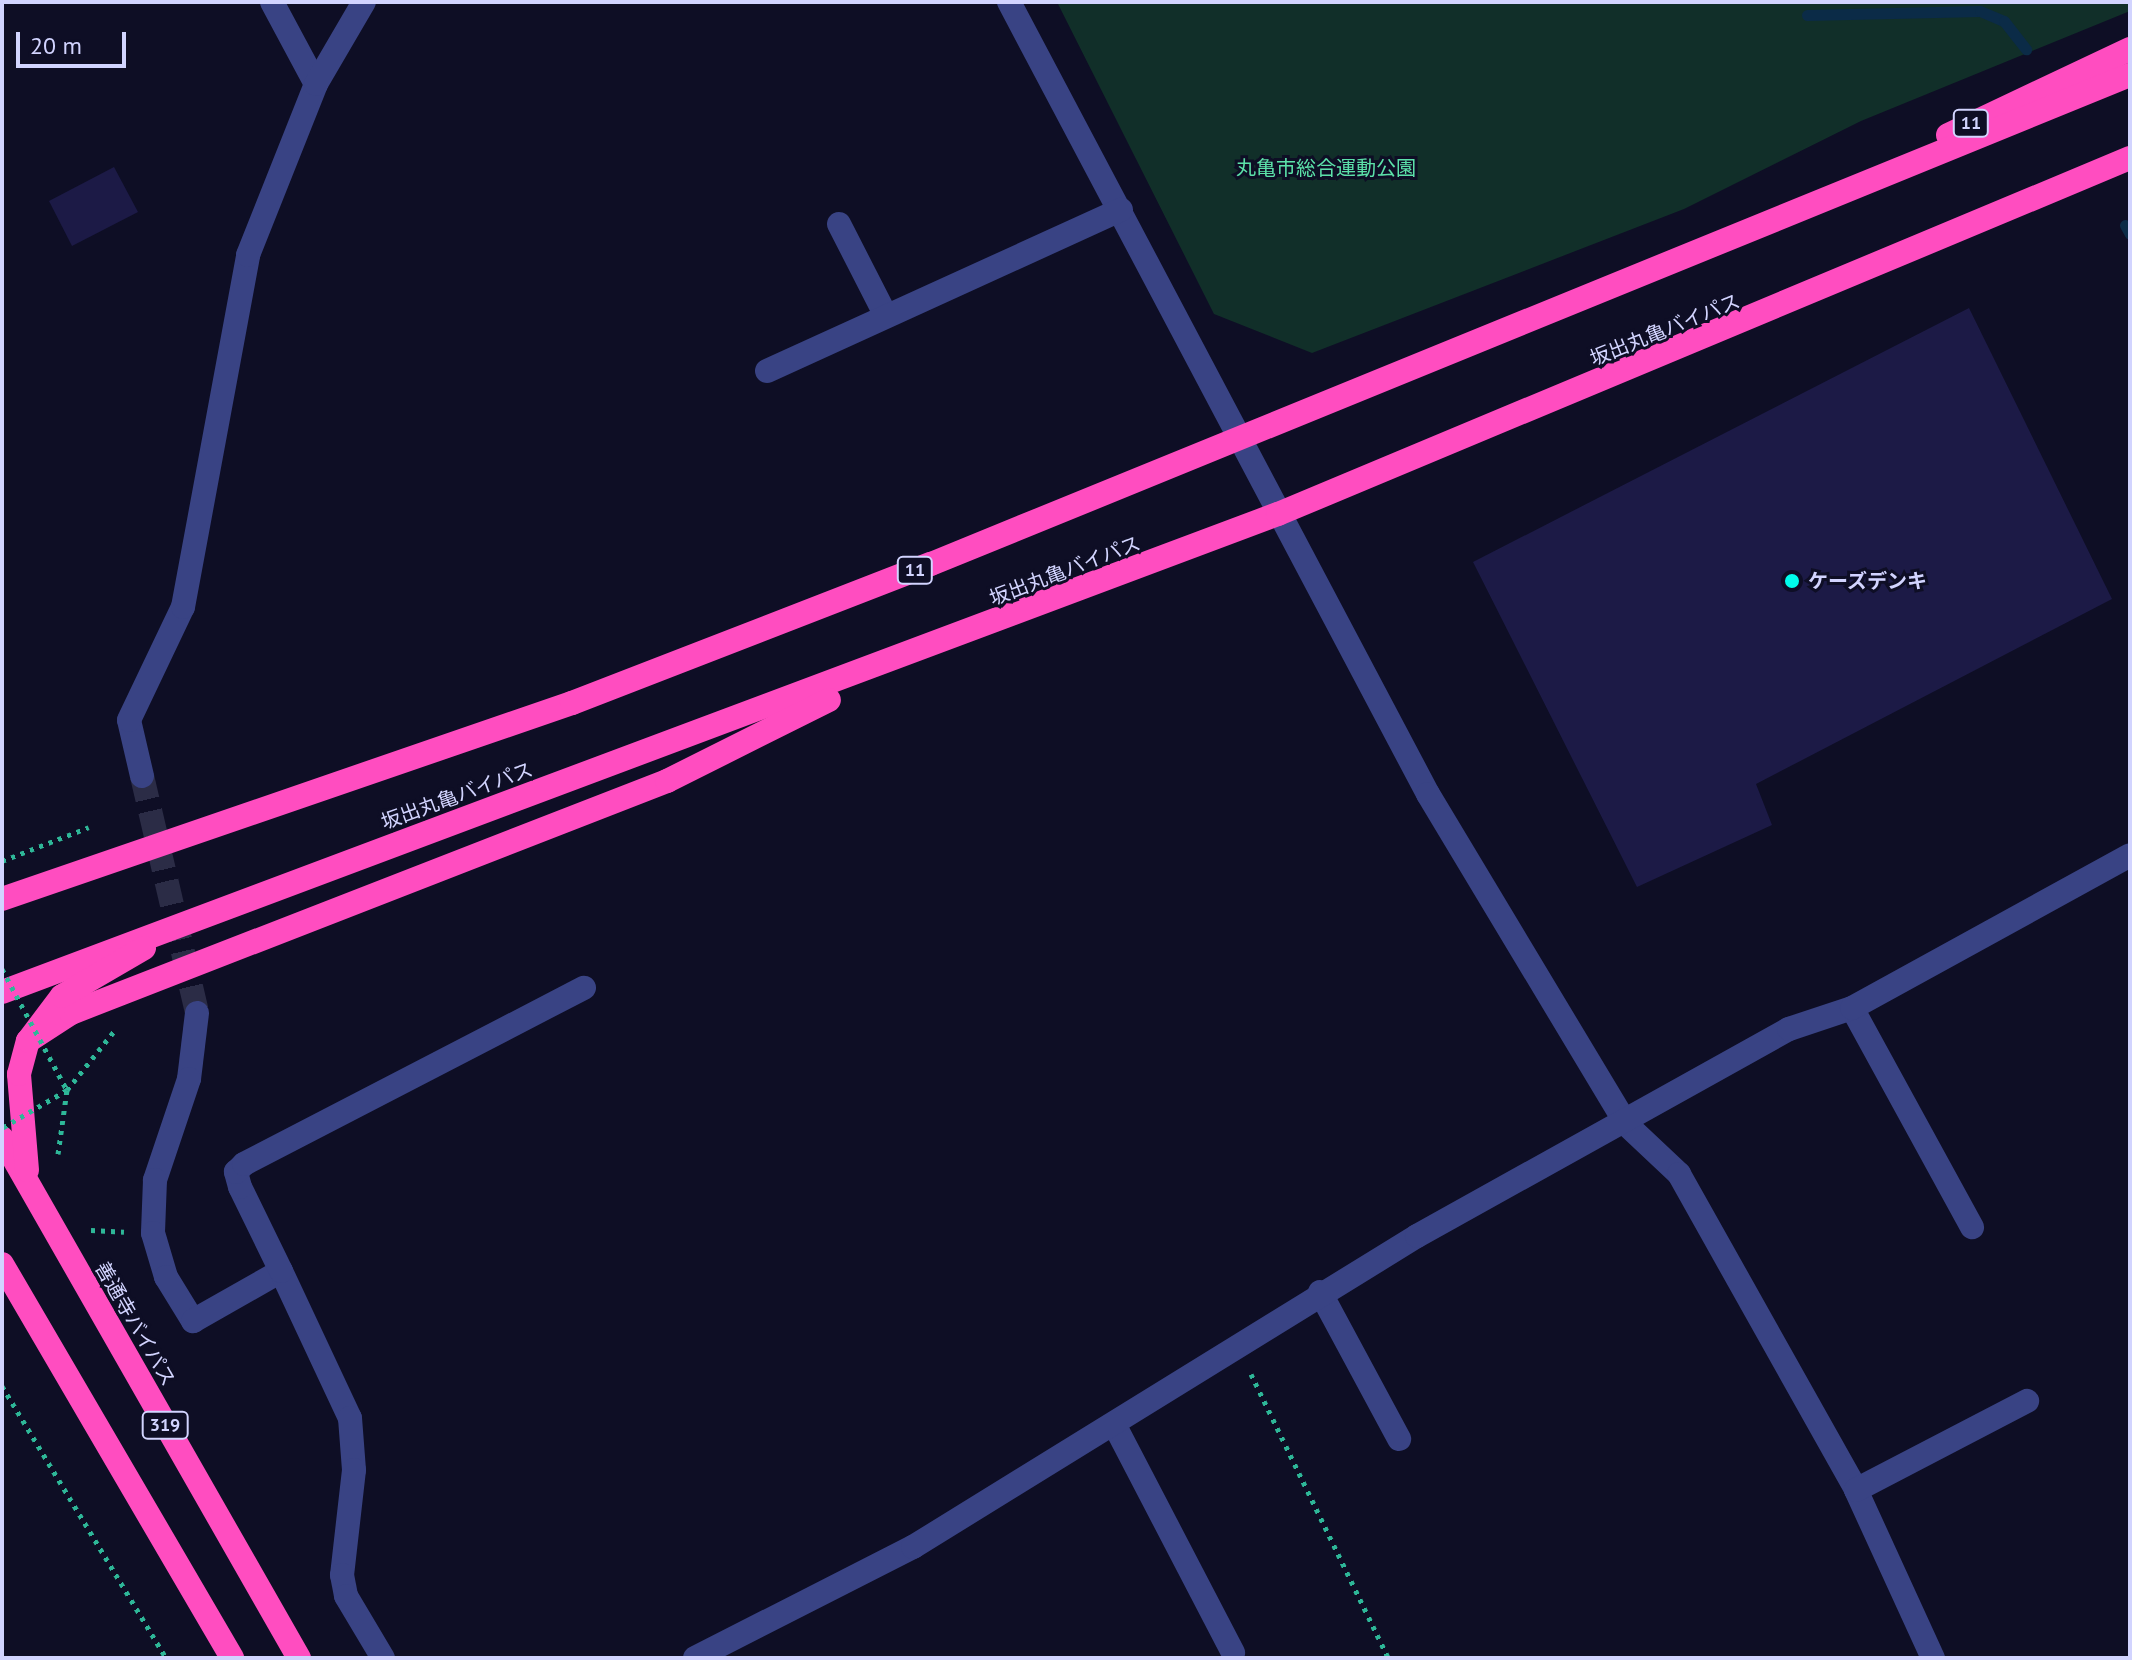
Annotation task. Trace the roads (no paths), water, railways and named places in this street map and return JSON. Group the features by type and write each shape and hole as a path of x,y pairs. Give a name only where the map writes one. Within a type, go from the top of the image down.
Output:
{"highway":[{"name":"11","path":"1815,206 2035,90 2130,49"},
{"name":"11","path":"2,899 572,703 1240,442 2130,75"},
{"name":"坂出丸亀バイパス","path":"2,992 197,916 932,649 1278,514 1890,264 2130,158"},
{"path":"1890,264 2130,175"},
{"path":"28,1041 71,1013 667,781 932,649"},
{"path":"31,1192 19,1074 28,1041 62,996 197,916"},
{"name":"善通寺バイパス","path":"2,1138 299,1658"},
{"path":"2,1264 232,1658"}],"street":[{"path":"272,2 316,84"},
{"path":"142,776 129,720 183,607 248,255 316,84 364,2"},
{"path":"1009,2 1428,794 1626,1124 1679,1174 1856,1490 1933,1658"},
{"path":"767,371 1121,210"},
{"path":"839,224 886,316"},
{"path":"695,1658 913,1547 1114,1424 1320,1292 1626,1124 1789,1029 1852,1008 2130,855"},
{"path":"383,1658 346,1596 342,1575 354,1470 350,1418 240,1187 236,1172 244,1164 584,988"},
{"path":"1852,1008 1972,1227"},
{"path":"197,1013 189,1079 155,1180 153,1233 166,1277 193,1321 281,1271"},
{"path":"1320,1292 1399,1439"},
{"path":"1856,1490 2027,1401"},
{"path":"1114,1424 1233,1653"}],"waterway":[{"path":"1807,15 1980,11 2004,21 2026,49"},
{"path":"2125,225 2130,234"}],"tunnel":[{"path":"142,776 197,1013"}],"place":[{"name":"ケーズデンキ","path":"1792,581"}],"park label":[{"name":"丸亀市総合運動公園","path":"1326,168"}]}
